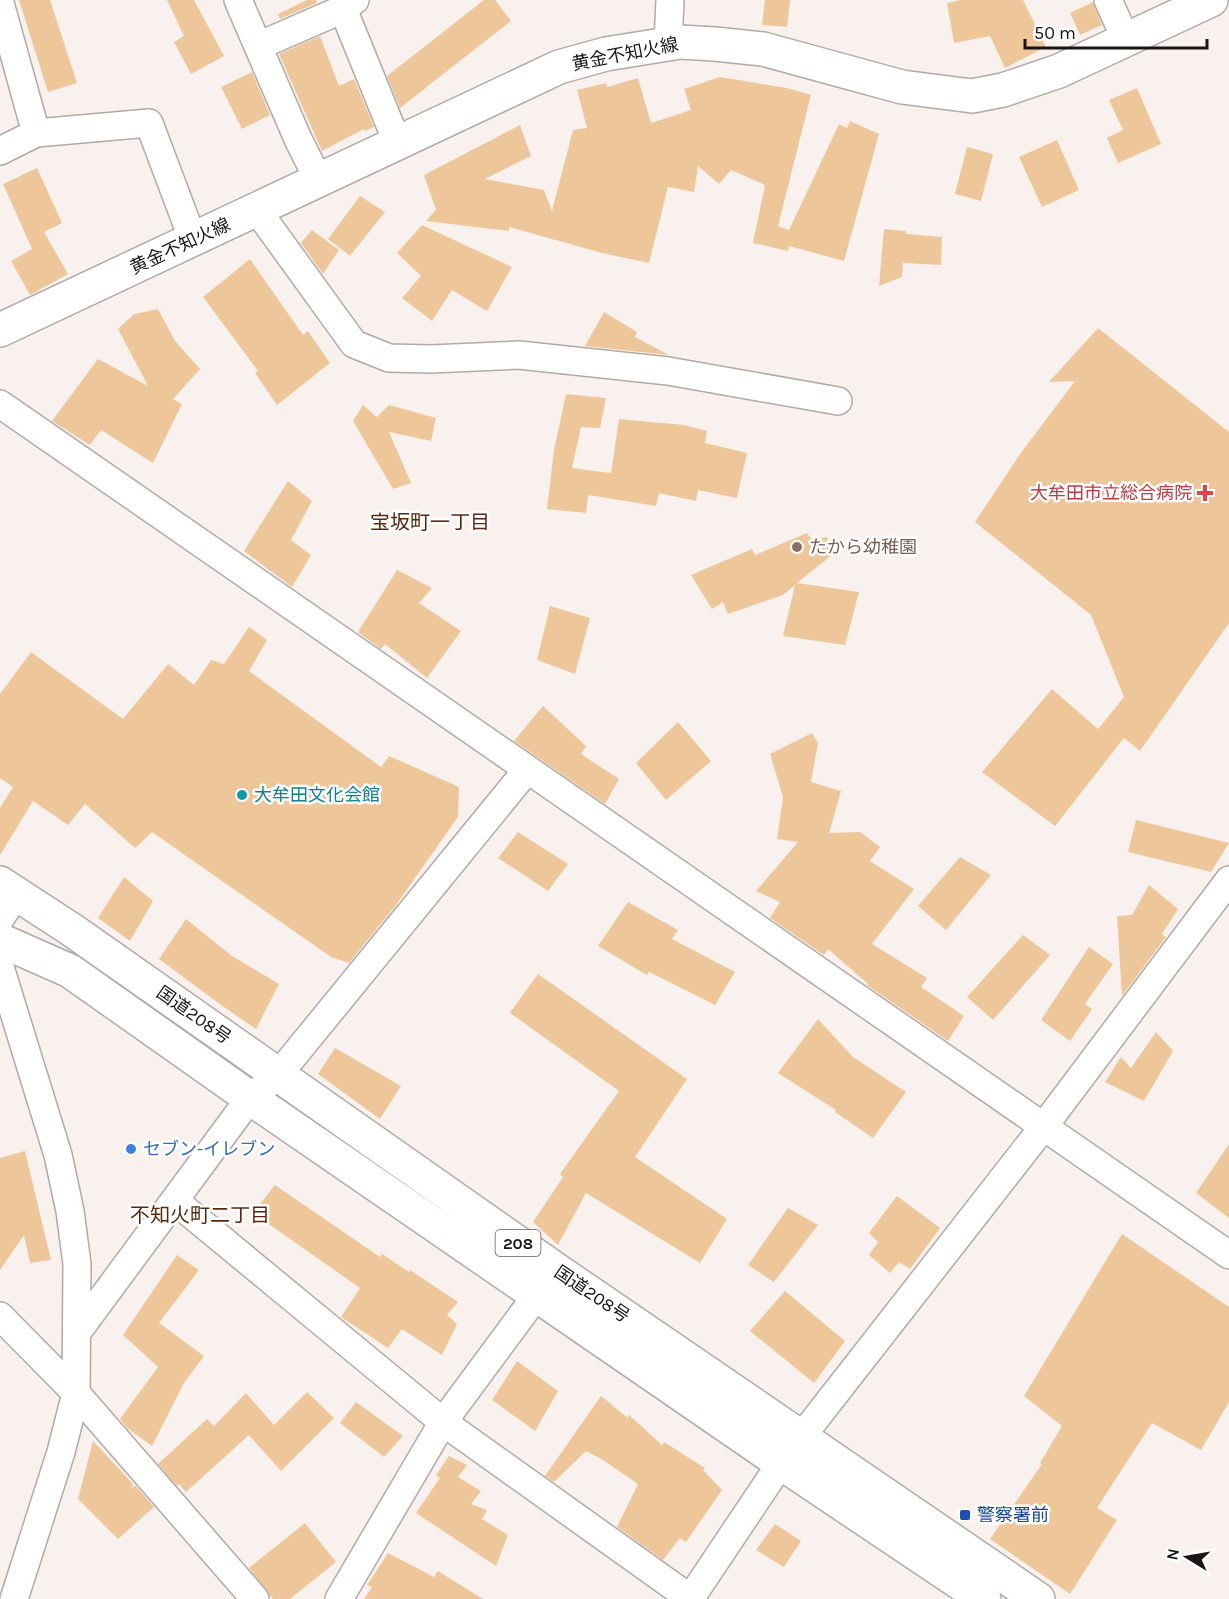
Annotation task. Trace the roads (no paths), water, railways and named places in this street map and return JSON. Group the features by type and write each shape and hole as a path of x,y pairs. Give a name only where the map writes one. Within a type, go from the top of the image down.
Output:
{"main road":[{"name":"黄金不知火線","path":"0,330 559,67 606,54 680,42 715,44 763,50 902,87 972,96 1003,90 1059,71 1201,2"},
{"name":"国道208号","path":"5,899 72,930 555,1269 1034,1598"},
{"name":"国道208号","path":"0,940 70,971 250,1098 781,1463 984,1599"}],"street":[{"path":"238,0 318,179"},
{"path":"668,44 670,0"},
{"path":"1108,0 1126,40"},
{"path":"0,3 36,133"},
{"path":"258,46 349,4 397,142"},
{"path":"0,151 36,133 149,123 193,240"},
{"path":"257,210 354,344 389,358 431,359 519,355 668,371 838,401"},
{"path":"0,404 1229,1256"},
{"path":"78,1331 250,1098 278,1075 528,770"},
{"path":"175,1201 442,1422 691,1599 781,1463 1044,1126 1229,880"},
{"path":"0,967 58,1155 70,1211 77,1264 76,1393 61,1452 14,1599"},
{"path":"339,1599 442,1422 555,1269"},
{"path":"0,1316 76,1393 255,1599"}],"place":[{"name":"大牟田市立総合病院","path":"1205,493"},
{"name":"たから幼稚園","path":"797,547"},
{"name":"大牟田文化会館","path":"242,795"},
{"name":"セブン-イレブン","path":"131,1149"},
{"name":"警察署前","path":"965,1515"}],"district":[{"name":"宝坂町一丁目","path":"430,522"},
{"name":"不知火町二丁目","path":"200,1215"}]}
